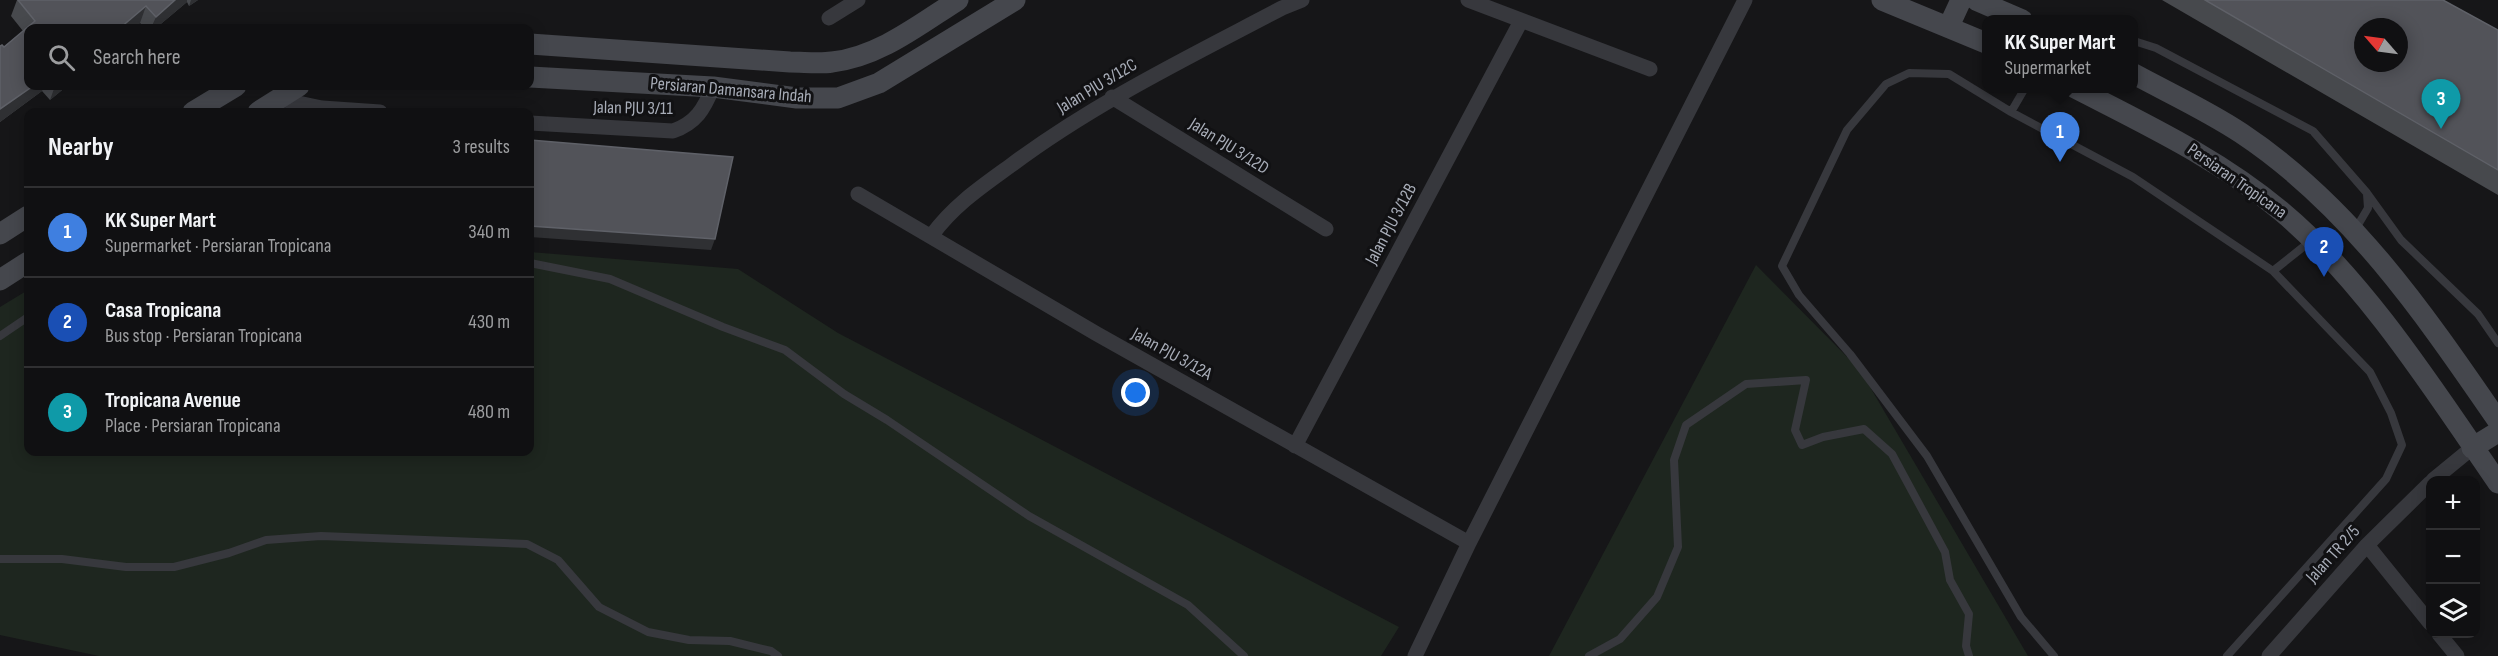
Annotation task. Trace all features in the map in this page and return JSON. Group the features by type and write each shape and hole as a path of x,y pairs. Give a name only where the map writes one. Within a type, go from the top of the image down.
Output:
{"main road":[{"name":"Persiaran Damansara Indah","path":"534,44 790,62 833,62 877,48 958,0"},
{"name":"Persiaran Damansara Indah","path":"534,77 713,87 797,98 838,98 879,83 1015,0"},
{"path":"1882,0 1978,39 1982,1 2011,15"},
{"path":"1949,26 1960,0"},
{"path":"2014,0 2028,15"},
{"name":"Persiaran Tropicana","path":"2138,77 2241,133 2309,185 2355,231 2426,316 2498,421"},
{"path":"200,108 229,90"},
{"path":"264,108 293,90"},
{"name":"Persiaran Tropicana","path":"2085,93 2192,147 2244,182 2313,239 2393,335 2498,483"},
{"path":"0,234 24,219"},
{"path":"0,267 24,254"},
{"path":"0,280 24,265"},
{"path":"2472,448 2498,432"}],"street":[{"path":"829,18 858,0"},
{"name":"Jalan PJU 3/12C","path":"932,236 949,213 968,196 1037,146 1112,97 1282,8 1302,0"},
{"path":"1468,0 1650,69"},
{"path":"1415,656 1469,543 1745,0"},
{"name":"Jalan PJU 3/12B","path":"1295,446 1521,21"},
{"name":"Jalan PJU 3/11","path":"534,123 673,131 689,126 699,116 713,87"},
{"name":"Jalan PJU 3/12D","path":"1112,97 1326,228"},
{"path":"279,99 322,108"},
{"name":"Jalan PJU 3/12A","path":"858,194 1097,334 1469,543"},
{"name":"Jalan TR 2/5","path":"2439,476 2472,448"},
{"name":"Jalan TR 2/5","path":"2269,656 2367,545 2426,488"},
{"path":"2367,545 2426,618"},
{"path":"2443,638 2457,656"}],"lane":[{"path":"2138,43 2156,48 2313,131 2367,193 2401,240 2478,314 2498,343"},
{"path":"2054,656 2021,617 1927,456 1851,354 1799,295 1782,266 1847,130 1886,84 1910,73 1950,74 2011,112 2133,177 2273,271 2370,372 2391,413 2402,445 2386,480 2227,656"},
{"path":"2011,112 2022,93"},
{"path":"2355,231 2368,208 2367,193"},
{"path":"2273,271 2313,239"},
{"path":"534,264 609,279 723,327 785,350 844,394 887,420 1029,516 1188,605 1244,656"},
{"path":"0,336 24,320"},
{"path":"1589,656 1620,639 1657,597 1678,547 1674,460 1686,426 1746,384 1806,380 1795,430 1802,445 1823,436 1864,429 1892,454 1945,552 1950,580 1970,614 1966,646 1969,656"},
{"path":"0,559 62,560 126,567 174,567 229,553 266,540 321,536 526,544 558,560 599,607 648,632 689,640 730,641 771,651 778,656"}],"shaded area":[{"path":"534,252 738,269 838,333 1399,627 1381,656 99,656 0,635 0,307 24,292 24,456 534,456"},
{"path":"1756,265 1860,370 2028,656 1549,656"}],"building":[{"path":"18,0 175,0 156,17 146,6 125,24 31,24 35,21"},
{"path":"2205,0 2443,0 2498,30 2498,170"},
{"path":"24,30 24,90 27,90 0,109 0,46 4,47"},
{"path":"534,140 733,157 715,239 534,226"}],"place":[{"name":"Tropicana Avenue","path":"2441,129"},
{"name":"KK Super Mart","path":"2060,162"},
{"name":"Casa Tropicana","path":"2324,277"}]}
